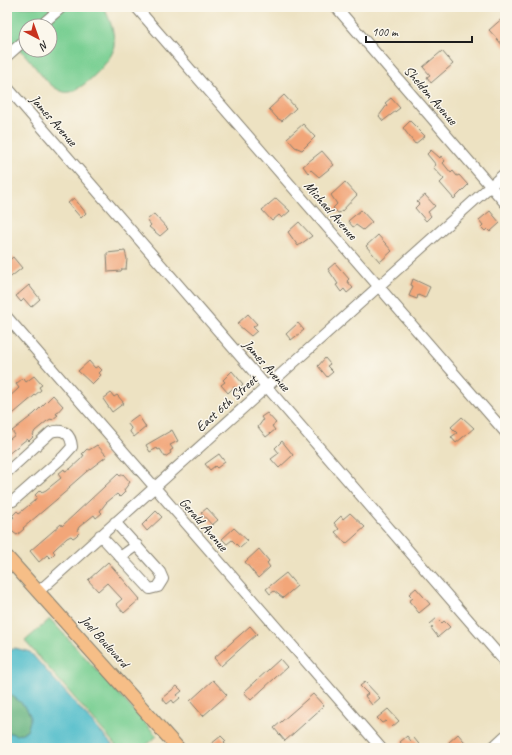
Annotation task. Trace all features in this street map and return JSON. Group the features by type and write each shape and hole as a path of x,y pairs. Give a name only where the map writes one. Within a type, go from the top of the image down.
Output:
{"main road":[{"name":"Joel Boulevard","path":"7,557 178,748"}],"street":[{"path":"49,18 62,7"},
{"name":"Michael Avenue","path":"136,7 505,432"},
{"name":"Sheldon Avenue","path":"336,7 505,203"},
{"path":"7,56 18,46"},
{"name":"James Avenue","path":"7,87 505,662"},
{"name":"East 6th Street","path":"38,592 505,173"},
{"name":"Gerald Avenue","path":"7,317 381,748"},
{"path":"7,472 51,432 59,430 67,432 71,439 72,447 63,457 13,501 7,502"},
{"path":"100,535 150,589 158,587 163,579 160,572 115,522"},
{"path":"120,557 137,545"},
{"path":"492,748 505,736"}],"green space":[{"path":"7,7 103,7 110,22 114,40 113,51 106,63 85,84 70,92 64,92 52,85 41,75 28,58 58,58 58,18 18,18 18,49 7,42"},
{"path":"50,619 157,736 143,748 118,748 25,641"},
{"path":"7,693 22,703 30,715 27,731 17,735 7,732"}],"water":[{"path":"15,648 30,652 115,748 7,748 7,732 17,735 27,731 30,720 30,715 25,707 18,700 7,693 7,652"}],"building":[{"path":"505,16 505,48 489,30"},
{"path":"442,51 453,64 431,83 427,77 430,75 423,67"},
{"path":"284,95 296,108 282,121 269,109"},
{"path":"391,98 400,108 383,121 379,116 387,105 385,103"},
{"path":"410,121 425,136 415,144 403,128"},
{"path":"303,124 315,137 302,150 295,147 287,138"},
{"path":"431,150 440,158 441,156 445,161 443,163 451,173 453,171 457,176 459,175 468,185 454,199 440,183 444,179 433,167 436,165 427,154"},
{"path":"322,151 334,165 319,177 311,170 308,173 303,166"},
{"path":"345,182 357,195 341,212 338,213 333,208 337,204 331,195"},
{"path":"425,195 435,206 428,212 431,216 426,221 415,208 419,204 417,202"},
{"path":"74,198 86,213 81,218 68,203"},
{"path":"276,198 290,211 282,218 279,215 272,221 262,210"},
{"path":"361,210 372,222 363,230 356,225 353,227 348,221"},
{"path":"490,211 500,223 490,232 487,229 485,231 481,227 483,225 479,220"},
{"path":"154,214 168,229 160,236 149,227 151,225 147,220"},
{"path":"299,222 312,236 298,246 288,232"},
{"path":"378,235 392,251 380,262 366,246"},
{"path":"125,251 127,259 126,269 108,272 107,253"},
{"path":"13,257 22,268 7,280 7,262"},
{"path":"335,263 349,279 347,281 353,288 347,293 344,289 341,292 336,285 338,284 328,269"},
{"path":"413,279 430,287 425,298 418,295 417,299 409,296 413,286 411,285"},
{"path":"29,285 40,299 31,307 24,299 21,302 16,296"},
{"path":"248,314 257,324 253,327 257,331 251,336 237,324"},
{"path":"298,323 304,330 291,340 286,334"},
{"path":"325,358 330,364 327,366 333,372 327,377 318,366"},
{"path":"89,361 95,368 98,366 102,370 99,373 101,375 92,384 78,371"},
{"path":"232,371 243,384 238,389 234,387 228,393 221,385 225,382 223,380"},
{"path":"34,376 42,385 39,387 41,390 7,419 7,399 19,388 16,384 23,378 26,382"},
{"path":"111,393 114,397 117,395 124,403 112,412 103,399"},
{"path":"53,395 63,406 56,414 58,415 52,420 47,421 35,431 34,436 29,441 27,439 7,455 7,441 15,435 12,431 34,414"},
{"path":"267,413 276,423 272,426 275,430 266,437 258,427 263,420 261,417"},
{"path":"138,415 146,427 134,437 130,432 131,428 127,423"},
{"path":"462,417 474,428 456,443 451,437 457,433 451,427"},
{"path":"172,430 178,441 170,445 173,449 170,451 171,453 165,457 160,449 158,450 157,448 150,452 146,445"},
{"path":"282,441 293,455 279,468 271,459 279,453 275,448"},
{"path":"97,445 107,456 86,472 17,535 14,533 7,525 14,517 12,516 17,511 19,513 34,501 37,497 35,495 40,490 42,492 46,490 61,478 58,474 64,469 65,471 70,469 81,459 84,455 82,454 87,449 89,450"},
{"path":"219,454 225,462 217,468 215,466 210,470 205,464"},
{"path":"118,474 120,476 123,474 130,482 124,490 125,492 120,497 117,494 106,503 100,511 102,513 96,518 94,515 79,527 77,531 79,533 73,538 71,536 67,538 53,551 55,553 50,558 47,555 39,562 30,551 61,524 62,526"},
{"path":"207,508 218,520 212,525 201,513"},
{"path":"156,511 162,517 147,531 142,525"},
{"path":"350,513 365,527 346,544 335,532 339,529 334,523 341,516 343,519"},
{"path":"234,528 248,541 240,548 232,540 227,544 222,539"},
{"path":"259,549 269,561 267,563 270,567 258,578 245,562"},
{"path":"108,562 140,599 124,613 116,604 122,599 107,583 98,591 88,580"},
{"path":"286,573 297,586 283,598 274,591 270,594 266,589"},
{"path":"416,588 430,604 419,613 409,601 413,598 409,594"},
{"path":"437,618 442,623 444,621 450,627 438,637 431,628 433,627 430,624"},
{"path":"250,626 257,634 221,666 214,658"},
{"path":"280,659 287,667 251,700 244,692"},
{"path":"213,680 227,695 203,716 190,701"},
{"path":"365,682 380,698 372,705 365,696 368,694 360,686"},
{"path":"177,686 182,691 177,695 180,698 174,703 172,700 167,704 162,698"},
{"path":"313,694 324,706 285,741 274,728"},
{"path":"388,709 399,721 392,727 386,721 382,723 377,718"},
{"path":"458,734 470,748 453,748 448,743"},
{"path":"221,736 226,741 224,743 226,745 223,748 206,748"},
{"path":"407,736 411,741 414,738 422,748 405,748 400,742"}]}
